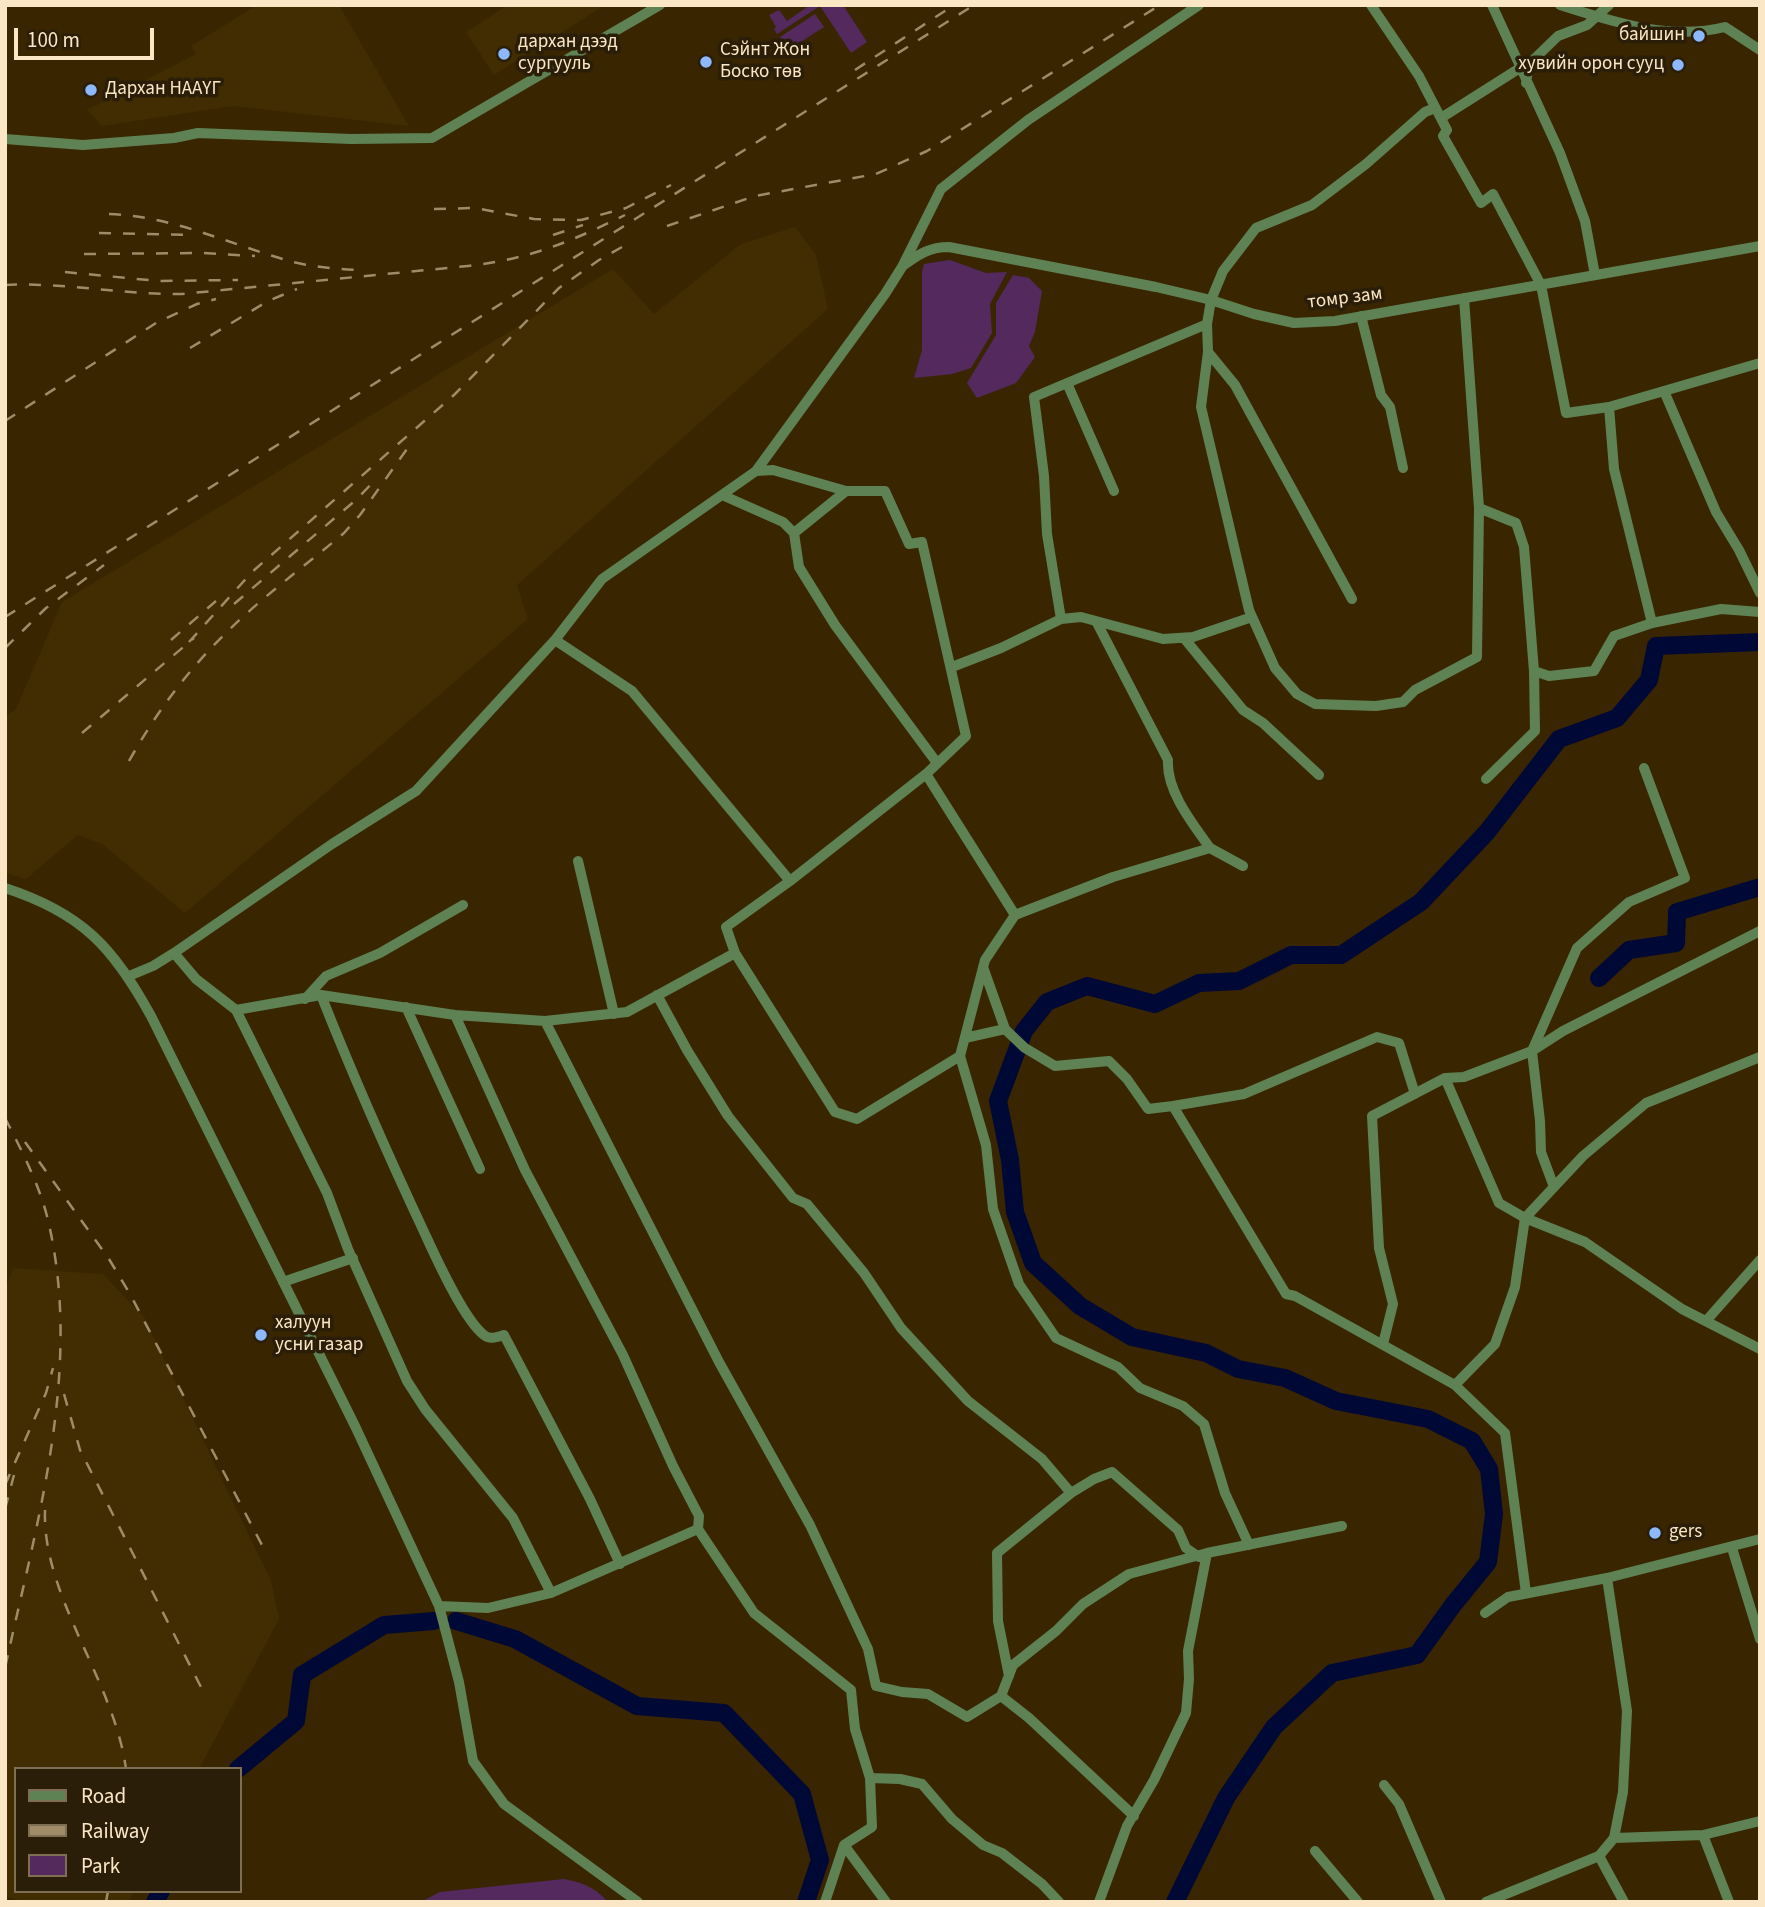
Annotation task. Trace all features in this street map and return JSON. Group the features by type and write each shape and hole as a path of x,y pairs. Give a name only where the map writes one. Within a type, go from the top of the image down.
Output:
{"street":[{"path":"5,139 83,145 174,138 198,133 351,139 432,138 660,5"},
{"path":"129,976 174,953 332,844 416,791 555,640 602,579 756,471 885,294 902,267 941,189 1028,120 1199,5"},
{"path":"1371,5 1419,76 1447,130 1443,136 1481,202 1493,194 1541,285 1566,413 1609,407 1760,363"},
{"path":"1492,5 1524,66 1527,83 1560,153 1581,210 1595,275"},
{"path":"1560,5 1651,31 1704,32 1726,27 1760,50"},
{"path":"1464,298 1479,508 1477,657 1415,690 1403,702 1376,706 1315,704 1297,694 1275,668 1252,617 1201,407 1208,352 1207,324 1211,300 1223,271 1256,228 1312,205 1366,164 1425,111 1438,113 1524,66 1558,36 1587,25 1609,5"},
{"name":"томр зам","path":"902,267 920,253 935,247 949,247 1156,287 1294,323 1335,321 1760,246"},
{"path":"1361,316 1381,396 1390,407 1403,468"},
{"path":"1061,619 1046,534 1044,476 1034,397 1207,324"},
{"path":"1208,352 1235,384 1352,599"},
{"path":"1067,383 1114,491"},
{"path":"1664,391 1716,512 1760,593"},
{"path":"1609,407 1614,469 1652,623"},
{"path":"756,471 773,470 846,491 885,491 909,544 922,542 966,736 926,774 726,928 735,953 835,1112 857,1119 960,1056"},
{"path":"794,533 846,491"},
{"path":"722,495 783,522 794,533 799,567 835,625 937,763"},
{"path":"1479,508 1516,523 1524,547 1534,671 1535,731 1486,779"},
{"path":"1534,671 1549,676 1594,671 1614,636 1652,623 1721,609 1760,612"},
{"path":"952,667 1001,648 1061,619 1081,617 1163,639 1194,637 1252,617"},
{"path":"1096,621 1168,760 1167,768 1182,810 1210,848 1243,866"},
{"path":"1184,638 1243,710 1263,723 1319,775"},
{"path":"555,640 632,691 790,881"},
{"path":"1553,1187 1541,1152 1532,1051 1577,948 1629,902 1685,878 1644,768"},
{"path":"926,774 1015,915"},
{"path":"1210,848 1113,877 1015,915 985,960 960,1056 986,1145 993,1209 1019,1284 1056,1338 1118,1367 1140,1388 1183,1406 1204,1424 1225,1493 1249,1545"},
{"path":"578,860 614,1014"},
{"path":"5,888 53,907 88,929 129,976 355,1426 439,1606 459,1682 472,1762 504,1804 638,1902"},
{"path":"305,999 326,976 380,953 463,905"},
{"path":"1383,1344 1393,1304 1379,1248 1372,1116 1445,1078 1464,1077 1532,1051 1563,1031 1760,931"},
{"path":"174,953 196,979 236,1010 327,1193 407,1381 425,1409 513,1518 551,1593"},
{"path":"236,1010 321,995 455,1015 545,1021 614,1014 627,1012 735,953"},
{"path":"983,967 1005,1029 1026,1048 1055,1066 1109,1061 1127,1079 1148,1109 1244,1094 1377,1037 1399,1043 1415,1094"},
{"path":"321,995 357,1087 442,1271 469,1316 484,1335 492,1338 504,1335 590,1499 620,1564"},
{"path":"657,995 728,1116 793,1198 807,1204 864,1273 901,1328 968,1401 1042,1459 1071,1493"},
{"path":"406,1007 480,1169"},
{"path":"455,1015 525,1170 571,1261 596,1300 624,1355 673,1466 699,1516 698,1529 754,1613 851,1690 855,1729 870,1778 873,1827 844,1846 825,1902"},
{"path":"545,1021 719,1362 810,1525 868,1649 876,1686 928,1694 967,1717 1001,1696 1013,1665 1056,1631 1083,1604 1129,1574 1203,1555 1342,1527"},
{"path":"965,1038 1005,1029"},
{"path":"1455,1385 1495,1344 1515,1287 1525,1218 1553,1187 1583,1156 1646,1103 1760,1057"},
{"path":"1445,1078 1499,1203 1525,1218 1585,1242 1682,1309 1760,1349"},
{"path":"1173,1107 1286,1294 1295,1296 1455,1385 1505,1433 1526,1593"},
{"path":"283,1282 353,1258"},
{"path":"1706,1321 1760,1260"},
{"path":"1009,1676 998,1621 997,1553 1071,1493 1112,1472 1178,1530 1186,1548 1203,1555"},
{"path":"439,1606 488,1608 551,1593 698,1529"},
{"path":"1485,1613 1508,1597 1606,1578 1760,1539"},
{"path":"1732,1548 1760,1639"},
{"path":"1099,1902 1127,1826 1186,1713 1188,1651 1203,1555"},
{"path":"1486,1902 1504,1899 1599,1856 1614,1838 1623,1792 1627,1711 1606,1578"},
{"path":"1001,1696 1029,1718 1134,1816"},
{"path":"870,1778 900,1779 922,1784 952,1819 983,1844 1002,1853 1022,1868 1059,1902"},
{"path":"1384,1785 1399,1804 1441,1902"},
{"path":"1614,1838 1703,1835 1760,1821"},
{"path":"1703,1835 1729,1902"},
{"path":"844,1846 886,1902"},
{"path":"1315,1851 1358,1902"},
{"path":"1599,1856 1623,1902"}],"shaded area":[{"path":"257,5 339,5 409,126 233,106 102,126 87,110 196,54 191,46"},
{"name":"дархан дээд сургууль","path":"508,5 605,5 494,75 466,32"},
{"path":"795,227 816,255 828,309 517,585 528,619 185,913 102,844 78,835 26,879 5,873 5,716 16,709 62,602 613,269 654,314 741,244"},
{"path":"13,1268 103,1274 144,1317 271,1581 279,1619 200,1767 14,1767 14,1893 133,1893 128,1902 30,1902 5,1897 5,1291"}],"green space":[{"path":"810,5 843,5 867,42 851,53 820,6 777,34 769,15 779,10 787,21"},
{"path":"815,14 824,27 788,50 780,37"},
{"path":"950,260 986,273 1007,272 990,304 992,333 971,368 952,374 914,378 922,350 924,264"},
{"path":"1013,275 1029,278 1042,291 1035,332 1029,346 1035,357 1016,383 977,398 967,383 996,335 996,303"},
{"path":"564,1879 588,1886 608,1902 421,1902 440,1892"}],"waterway":[{"path":"1175,1902 1226,1798 1274,1727 1332,1673 1417,1655 1488,1562 1494,1514 1489,1469 1472,1441 1428,1419 1336,1401 1285,1378 1238,1369 1206,1353 1132,1337 1080,1306 1033,1263 1015,1212 1010,1160 998,1101 1024,1031 1047,1002 1087,986 1155,1004 1199,983 1239,981 1291,955 1341,955 1421,902 1487,832 1559,739 1617,718 1649,680 1656,646 1760,642"},
{"path":"1599,978 1629,950 1676,943 1677,912 1760,887"},
{"path":"240,1767 296,1721 302,1675 384,1625 434,1621"},
{"path":"456,1621 515,1639 637,1706 724,1713 802,1794 820,1860 806,1902"},
{"path":"155,1902 160,1893"}],"railway":[{"path":"855,70 954,5"},
{"path":"5,617 974,5"},
{"path":"667,226 755,196 876,174 927,151 1160,5"},
{"path":"434,209 475,208 534,219 581,220 626,208 671,185"},
{"path":"109,214 156,220 293,262 358,270"},
{"path":"5,285 50,285 182,294 468,266 511,259 549,248 625,215"},
{"path":"553,235 583,225"},
{"path":"99,233 190,235"},
{"path":"189,642 252,572 454,395 559,288 622,247"},
{"path":"84,254 202,253 255,256"},
{"path":"65,272 158,281 238,280"},
{"path":"190,348 268,301 297,289"},
{"path":"5,421 156,323 197,304 216,299"},
{"path":"129,761 161,709 198,662 254,607 344,533 412,442"},
{"path":"234,604 357,499 376,479"},
{"path":"5,648 46,608 104,565"},
{"path":"171,640 216,601"},
{"path":"82,733 194,638"},
{"path":"5,1118 34,1178 47,1216 57,1272 61,1329 52,1443 5,1668"},
{"path":"25,1142 109,1259 130,1294 262,1545"},
{"path":"5,1485 46,1393 53,1368"},
{"path":"64,1394 80,1450 203,1691"},
{"path":"5,1509 14,1475"},
{"path":"45,1510 47,1542 55,1575 108,1703 126,1767"},
{"path":"106,1902 108,1893"}],"place":[{"name":"байшин","path":"1699,36"},
{"name":"дархан дээд сургууль","path":"504,54"},
{"name":"Сэйнт Жон Боско төв","path":"706,62"},
{"name":"хувийн орон сууц","path":"1678,65"},
{"name":"Дархан НААҮГ","path":"91,90"},
{"name":"халуун усни газар","path":"261,1335"},
{"name":"gers","path":"1655,1533"}]}
